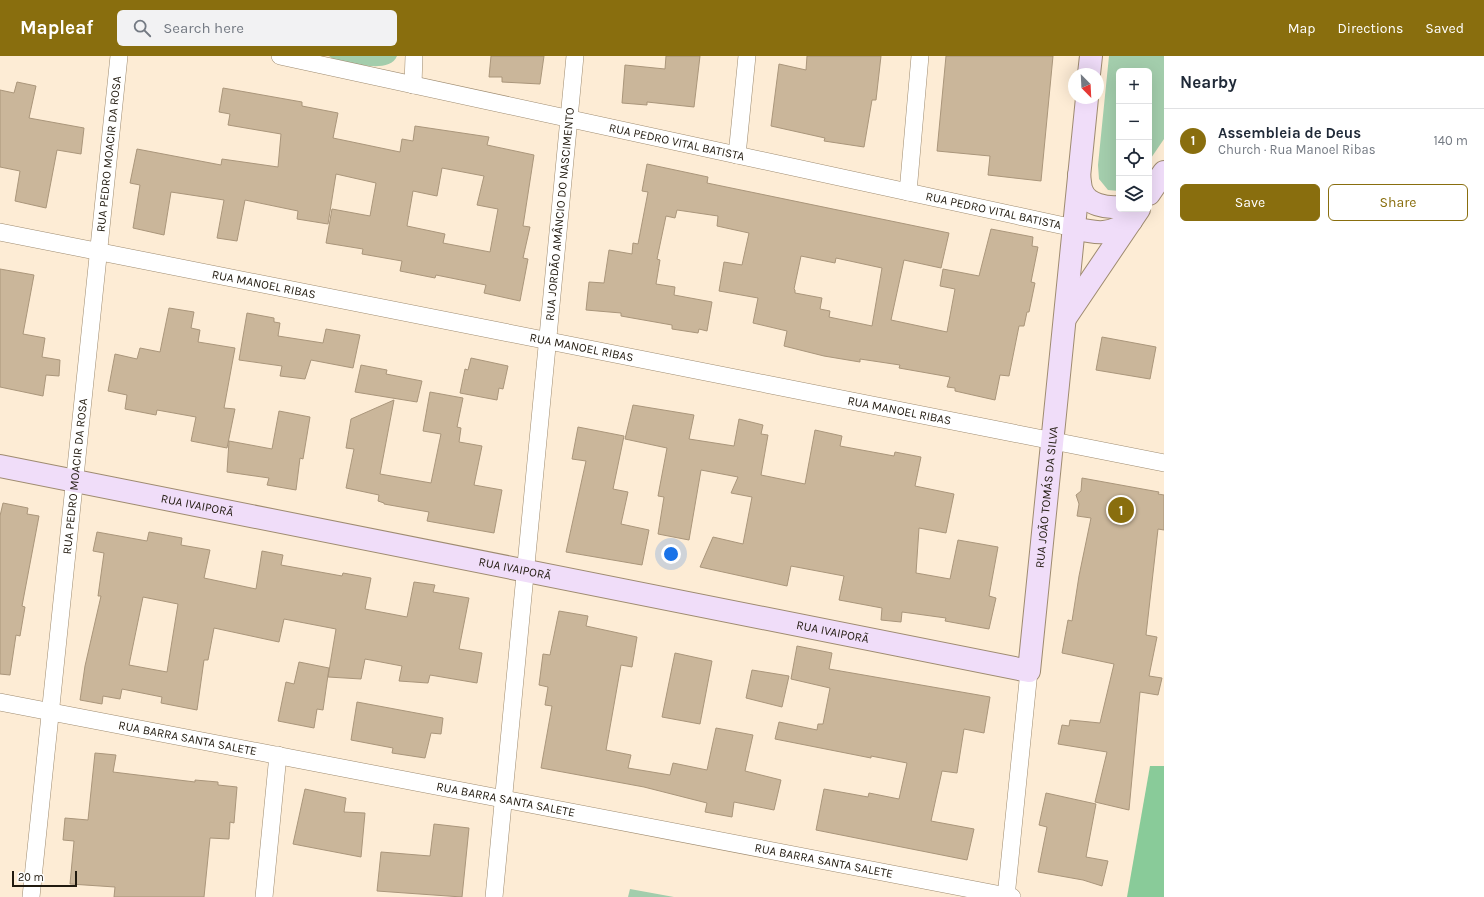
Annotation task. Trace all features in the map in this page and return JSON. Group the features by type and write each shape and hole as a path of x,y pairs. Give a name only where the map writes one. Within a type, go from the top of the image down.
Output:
{"street":[{"name":"RUA PEDRO MOACIR DA ROSA","path":"31,897 119,56"},
{"name":"RUA PEDRO VITAL BATISTA","path":"280,56 303,58 413,85 1074,228"},
{"path":"413,85 414,56"},
{"name":"RUA JORDÃO AMÂNCIO DO NASCIMENTO","path":"494,897 575,56"},
{"path":"737,155 747,56"},
{"path":"908,192 920,56"},
{"path":"1090,68 1091,56"},
{"name":"RUA JOÃO TOMÁS DA SILVA","path":"1008,897 1029,671 1086,104"},
{"path":"1079,174 1082,193 1092,202 1104,207 1116,209"},
{"path":"1074,228 1103,233 1118,229 1130,212"},
{"path":"1064,320 1130,212"},
{"name":"RUA MANOEL RIBAS","path":"0,232 1164,463"},
{"name":"RUA IVAIPORÃ","path":"0,466 1029,671"},
{"name":"RUA BARRA SANTA SALETE","path":"0,702 1008,897"},
{"path":"264,897 278,755"}],"green space":[{"path":"329,56 397,56 393,62 386,65 368,66 334,60"},
{"path":"1109,56 1164,56 1164,139 1152,157 1152,68 1116,68 1116,191 1108,190 1099,179 1098,165"},
{"path":"1150,766 1164,766 1164,897 1127,897"},
{"path":"630,889 674,897 628,897"}],"building":[{"path":"491,56 544,56 540,84 502,82 502,77 489,77"},
{"path":"666,56 700,56 694,107 647,102 647,105 622,103 625,65 665,69"},
{"path":"807,56 881,56 876,100 872,100 864,147 824,141 825,138 771,126 779,64 806,70"},
{"path":"946,56 1053,56 1041,181 988,175 990,156 937,151"},
{"path":"17,82 36,86 29,118 84,128 81,154 57,150 46,208 15,201 20,171 0,167 0,90 14,93"},
{"path":"223,88 302,102 302,106 338,113 333,138 400,152 402,139 413,141 415,126 489,137 487,145 534,155 523,226 530,227 523,258 528,259 520,301 484,293 486,285 436,275 435,278 400,271 402,261 362,254 363,249 326,243 332,209 370,216 376,183 336,174 328,224 297,219 298,211 245,200 237,241 217,238 224,200 171,192 164,235 133,228 140,185 130,183 137,149 221,165 222,159 278,167 281,134 228,125 230,114 219,112","holes":["442,168 484,176 477,205 498,209 490,252 443,243 445,234 407,226 413,191 437,196"]},
{"path":"647,164 708,177 707,183 949,233 941,268 904,260 891,320 947,332 955,289 940,286 943,269 979,276 991,229 1033,237 1032,246 1038,247 1031,282 1035,283 1029,312 1027,312 1024,326 1019,326 1009,376 1000,375 995,400 955,391 955,388 947,387 950,377 899,368 900,365 860,359 860,362 824,356 784,346 787,331 753,323 758,298 719,291 724,262 742,265 749,233 717,226 718,216 677,210 675,218 666,216 657,259 660,260 656,284 675,287 674,295 712,302 707,331 699,329 698,333 672,329 672,325 621,316 621,313 586,310 589,282 604,283 609,250 632,254 633,243 638,244 648,192 642,191","holes":["801,256 835,263 836,258 882,268 872,326 829,317 830,311 820,309 822,298 795,293 794,289"]},
{"path":"0,269 34,275 23,334 45,338 42,357 60,360 59,376 46,375 43,396 0,387"},
{"path":"169,308 194,312 191,328 200,330 198,342 235,348 224,408 235,409 227,448 191,441 196,417 157,410 156,415 125,409 127,395 108,391 115,354 137,359 140,348 160,352"},
{"path":"247,313 274,318 274,322 280,323 278,336 323,343 326,329 360,335 353,368 311,360 305,379 280,376 282,366 239,360"},
{"path":"1102,337 1156,347 1150,379 1096,370"},
{"path":"471,358 508,366 503,389 499,388 497,400 460,393 465,369 468,370"},
{"path":"361,365 387,370 386,374 422,381 417,402 355,392"},
{"path":"430,392 463,398 457,427 461,428 459,442 482,446 474,485 502,490 494,533 427,521 429,512 384,504 378,501 379,495 346,488 354,449 346,448 351,419 394,400 380,474 431,483 441,434 423,431"},
{"path":"633,405 694,415 689,439 734,446 739,419 763,425 761,434 768,435 761,475 805,484 815,430 842,436 840,446 894,456 895,452 921,457 915,486 954,494 946,533 919,528 916,573 950,579 958,540 998,547 989,596 996,598 989,629 945,621 946,618 902,612 901,622 881,620 882,608 839,600 844,576 791,566 787,586 700,567 713,537 743,544 752,497 731,493 738,477 701,470 689,540 658,534 664,497 658,496 667,448 625,439"},
{"path":"279,411 310,417 303,459 300,458 296,490 267,485 269,478 227,472 229,441 272,449"},
{"path":"578,427 624,436 613,489 628,492 621,524 649,530 642,565 566,552 586,461 572,459"},
{"path":"1082,478 1159,492 1158,494 1164,495 1164,530 1158,529 1146,635 1157,637 1149,676 1162,678 1158,695 1140,692 1129,810 1095,802 1107,752 1058,744 1062,725 1069,726 1070,720 1100,723 1114,664 1062,653 1068,620 1072,621 1079,576 1091,518 1077,516 1079,504 1076,495 1081,491"},
{"path":"3,503 28,508 27,514 39,516 22,606 25,607 20,636 16,635 10,675 0,674 0,516"},
{"path":"97,532 147,541 149,532 182,538 181,545 210,550 204,578 256,589 262,551 283,555 281,565 342,576 343,573 371,578 365,609 407,617 414,582 435,585 433,592 469,598 459,649 482,653 477,683 430,675 428,683 399,681 402,666 365,659 361,679 328,677 336,629 284,619 279,642 214,628 208,660 204,660 197,710 161,703 162,697 122,689 120,699 103,696 102,704 80,700 85,666 101,596 98,596 104,553 93,551","holes":["143,597 178,604 167,672 129,665"]},
{"path":"559,611 588,616 586,626 637,637 632,667 621,665 606,750 631,755 628,768 670,775 673,763 707,770 716,728 753,735 745,771 781,780 774,810 734,802 732,817 705,812 707,803 644,787 541,768 552,706 545,705 548,687 539,685 543,654 550,655"},
{"path":"797,646 832,653 829,669 990,697 984,733 964,729 957,773 942,771 931,821 974,829 967,860 816,830 824,789 868,797 869,793 899,799 907,763 871,756 871,758 775,739 779,722 817,730 818,724 823,724 830,688 791,679"},
{"path":"675,653 712,661 700,724 662,717"},
{"path":"299,662 329,668 323,710 317,709 314,728 278,721 286,682 294,684"},
{"path":"752,670 789,676 782,707 746,698"},
{"path":"357,702 443,718 441,734 431,733 425,758 392,753 393,748 351,740"},
{"path":"95,753 116,755 113,772 195,782 195,780 218,782 218,785 237,787 234,823 230,822 229,839 210,838 204,897 114,897 115,887 70,884 74,841 63,840 65,818 88,820"},
{"path":"305,789 346,798 344,812 365,813 361,857 293,844"},
{"path":"1046,793 1096,804 1086,857 1108,861 1102,886 1083,880 1038,872 1047,827 1039,825"},
{"path":"434,824 469,828 462,897 377,891 381,852 430,856"}],"place":[{"name":"Assembleia de Deus","path":"1121,510"}]}
